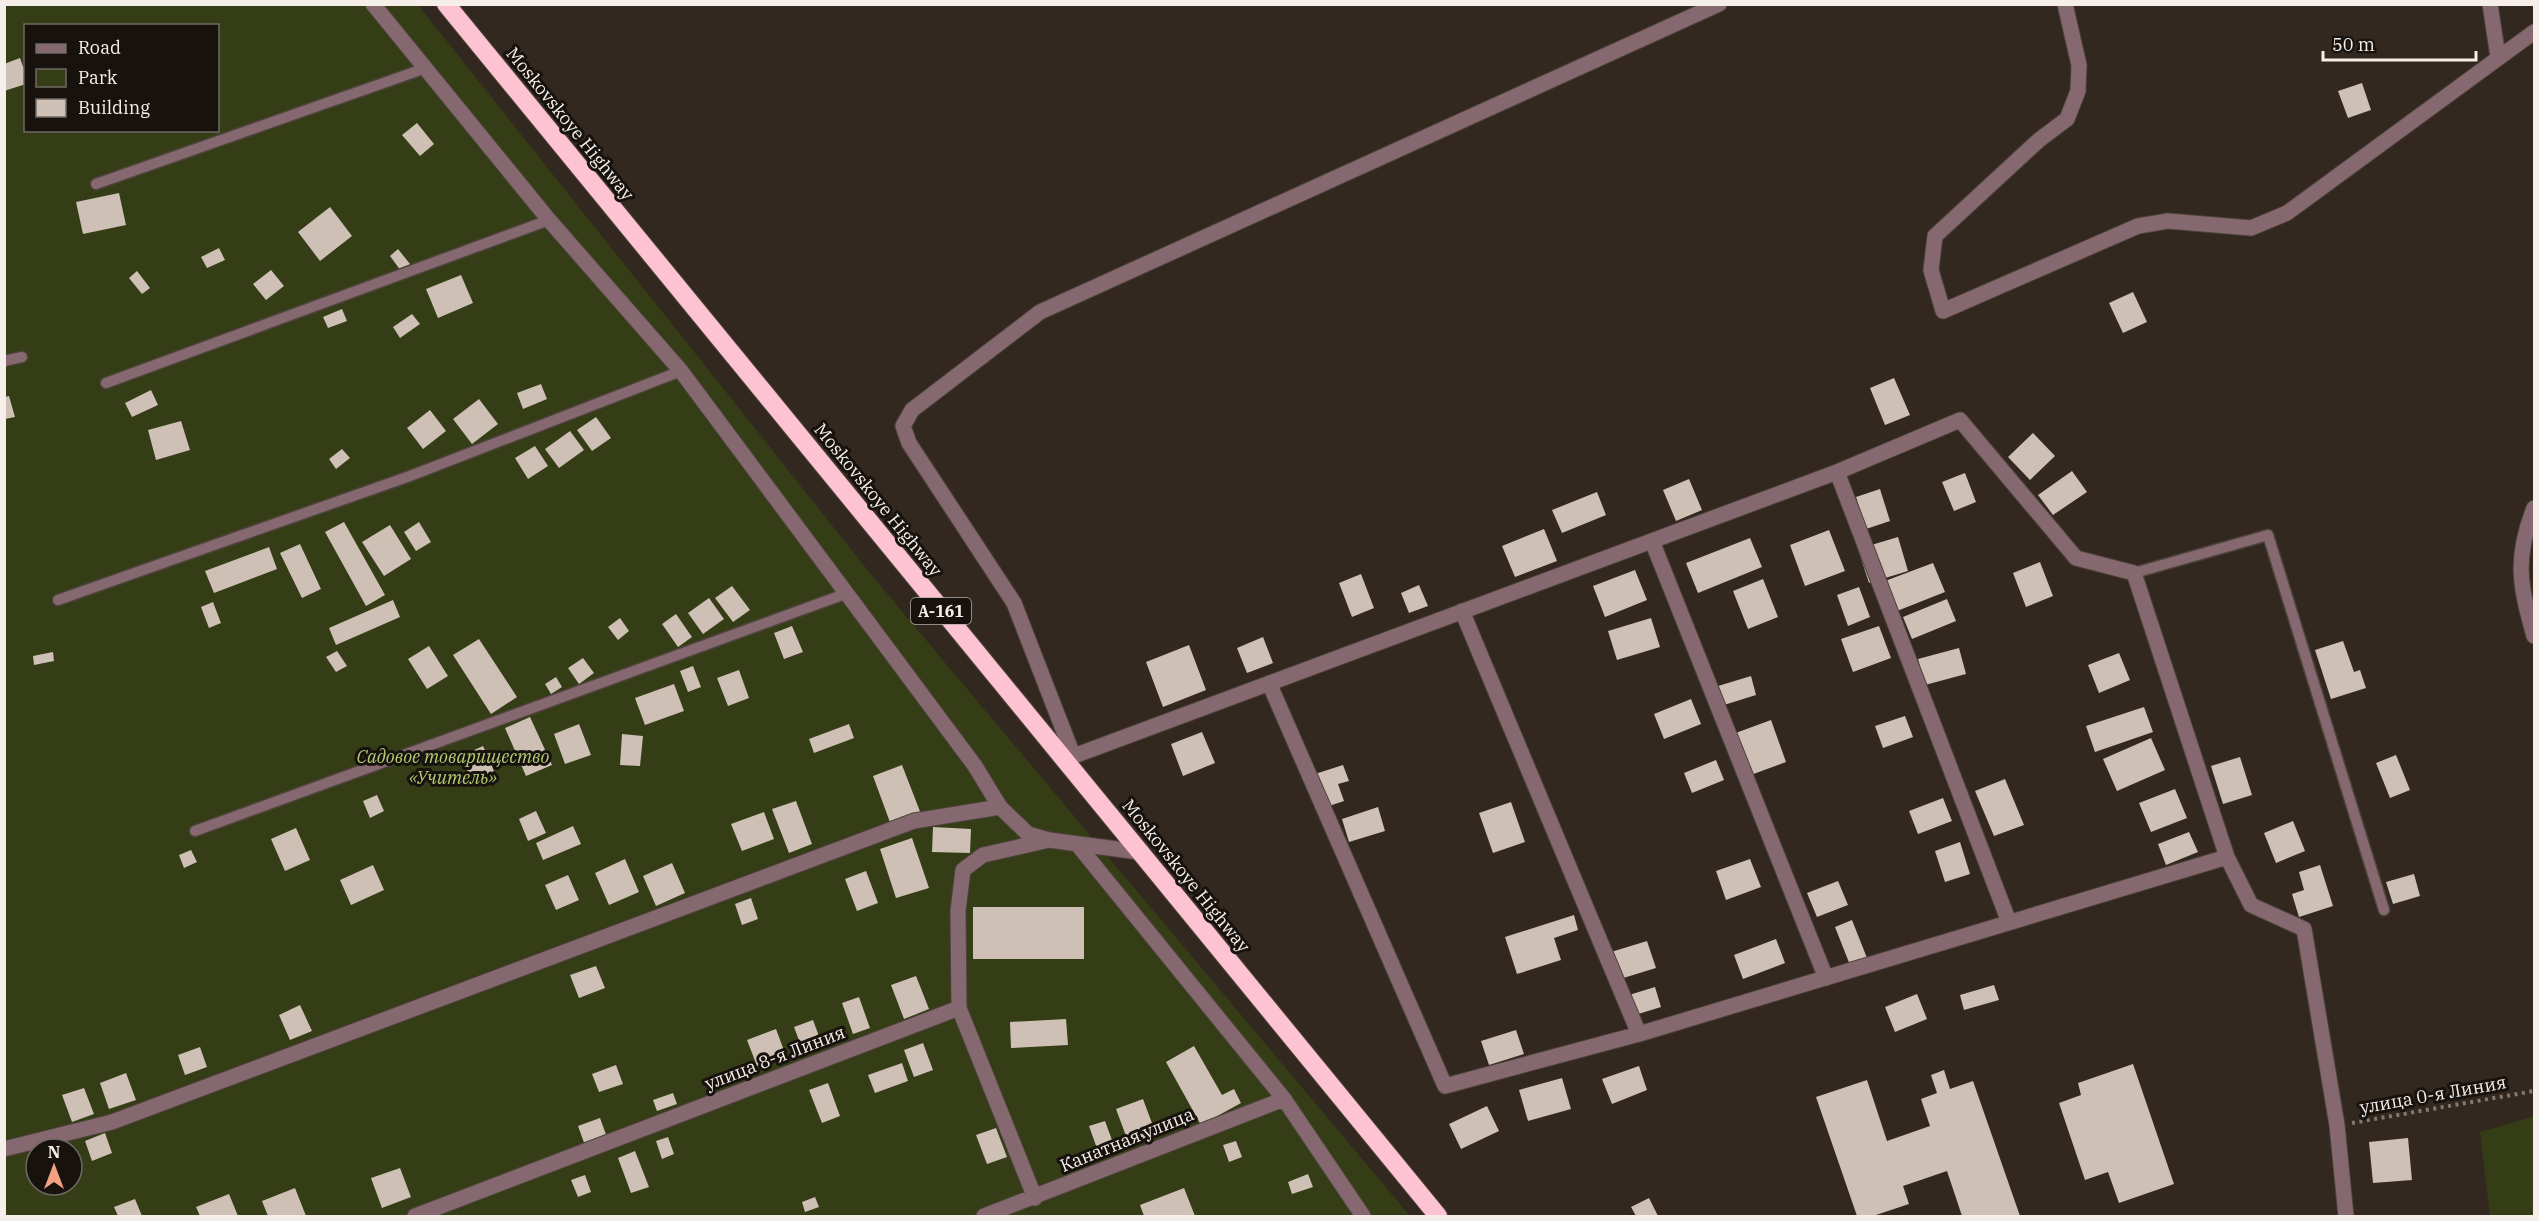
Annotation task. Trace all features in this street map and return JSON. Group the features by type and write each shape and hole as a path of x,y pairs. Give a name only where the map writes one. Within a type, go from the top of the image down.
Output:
{"highway":[{"name":"Moskovskoye Highway","path":"446,4 1068,757 1139,852 1438,1216"}],"street":[{"path":"373,4 549,220 681,371 975,766 1000,807 1028,834 1049,840 1139,852"},
{"path":"1719,4 1040,312 912,410 903,426 909,443 1014,603 1068,757 1837,472 1960,420 2076,558 2134,573 2227,857 2251,905 2304,929 2337,1125 2346,1216"},
{"path":"2065,4 2079,65 2078,91 2067,119 2021,156 1935,236 1931,270 1943,311 2138,226 2168,221 2251,228 2287,213 2535,32"},
{"path":"2490,4 2498,57"},
{"path":"1837,472 2009,922"},
{"path":"2535,508 2525,530 2520,561 2523,595 2535,636"},
{"path":"1652,540 1826,978"},
{"path":"1462,611 1638,1034"},
{"path":"1269,683 1445,1086 1638,1034 2227,857"},
{"path":"4,1149 112,1122 914,821 1000,807"},
{"path":"1035,1198 959,1008 958,911 963,870 983,855 1049,840"},
{"path":"1077,844 1284,1099 1363,1216"},
{"name":"улица 8-я Линия","path":"415,1216 959,1008"},
{"name":"Канатная улица","path":"984,1216 1284,1099"}],"lane":[{"path":"96,184 426,68"},
{"path":"106,383 549,220"},
{"path":"4,361 22,357"},
{"path":"58,600 410,476 681,371"},
{"path":"2134,573 2268,535 2384,910"},
{"path":"195,831 845,594"}],"path":[{"name":"улица 0-я Линия","path":"2337,1125 2535,1091"}],"green space":[{"name":"Садовое товарищество «Учитель»","path":"5,4 418,5 874,578 1410,1216 5,1216"},
{"path":"2534,1116 2534,1216 2490,1216 2480,1132"}],"building":[{"path":"20,58 24,69 24,85 4,91 4,64"},
{"path":"2362,83 2371,110 2348,118 2338,91"},
{"path":"417,123 434,144 420,156 402,135"},
{"path":"119,193 126,225 83,234 76,202"},
{"path":"330,207 352,236 320,261 298,232"},
{"path":"219,248 225,260 207,268 201,257"},
{"path":"398,249 410,264 401,271 390,256"},
{"path":"271,270 284,286 266,300 253,284"},
{"path":"137,271 150,288 142,294 129,278"},
{"path":"461,275 473,303 438,318 426,289"},
{"path":"2133,292 2147,322 2123,333 2109,303"},
{"path":"342,309 347,321 328,328 323,317"},
{"path":"412,314 420,324 400,338 393,327"},
{"path":"1894,378 1910,415 1885,425 1870,388"},
{"path":"541,384 547,399 523,409 517,393"},
{"path":"151,390 158,405 132,417 125,403"},
{"path":"9,396 15,417 5,419 5,397"},
{"path":"479,399 498,424 472,444 453,419"},
{"path":"430,410 446,431 423,449 407,428"},
{"path":"596,417 611,438 592,451 577,430"},
{"path":"181,421 190,450 156,460 148,430"},
{"path":"570,431 584,450 559,468 545,449"},
{"path":"2033,433 2055,456 2030,480 2008,457"},
{"path":"535,446 548,466 528,479 515,458"},
{"path":"342,449 350,458 336,469 329,459"},
{"path":"2072,471 2087,492 2053,515 2038,495"},
{"path":"1965,473 1976,502 1954,511 1942,482"},
{"path":"1689,479 1702,510 1676,521 1663,490"},
{"path":"1880,489 1890,521 1866,529 1856,497"},
{"path":"1597,492 1606,515 1562,533 1552,510"},
{"path":"344,522 385,595 366,606 325,532"},
{"path":"419,522 431,542 416,551 404,532"},
{"path":"390,525 411,559 384,576 362,542"},
{"path":"1544,529 1557,561 1515,577 1502,546"},
{"path":"1829,530 1845,571 1805,586 1790,545"},
{"path":"1898,537 1908,571 1869,583 1858,549"},
{"path":"1750,538 1762,567 1698,593 1686,563"},
{"path":"300,544 321,589 302,598 280,553"},
{"path":"269,547 277,569 214,593 205,571"},
{"path":"2040,562 2053,596 2026,607 2013,573"},
{"path":"1933,563 1945,592 1897,611 1885,581"},
{"path":"1635,570 1647,600 1605,617 1593,586"},
{"path":"1361,574 1374,608 1352,617 1339,583"},
{"path":"1763,579 1778,617 1748,629 1733,591"},
{"path":"1419,585 1428,606 1409,613 1401,593"},
{"path":"732,586 750,610 733,622 715,598"},
{"path":"1859,587 1870,617 1848,626 1837,595"},
{"path":"709,598 724,619 703,634 688,613"},
{"path":"1947,599 1956,621 1912,639 1903,617"},
{"path":"393,600 400,617 336,645 329,628"},
{"path":"213,602 221,623 209,628 201,607"},
{"path":"676,614 692,637 678,647 662,624"},
{"path":"620,618 629,631 618,640 608,627"},
{"path":"1651,618 1660,647 1617,660 1608,631"},
{"path":"792,626 803,652 784,659 774,633"},
{"path":"1879,626 1891,658 1853,672 1841,639"},
{"path":"1263,637 1273,663 1247,673 1237,648"},
{"path":"479,639 517,697 491,714 453,655"},
{"path":"2343,641 2354,672 2360,670 2366,688 2331,699 2315,650"},
{"path":"1189,645 1206,690 1163,707 1146,662"},
{"path":"429,646 448,676 427,689 408,659"},
{"path":"1959,648 1966,674 1925,685 1918,659"},
{"path":"337,651 347,666 336,672 326,657"},
{"path":"53,652 54,661 34,665 33,656"},
{"path":"2119,653 2130,680 2099,693 2088,665"},
{"path":"583,658 594,673 579,684 568,668"},
{"path":"693,666 701,687 688,692 680,671"},
{"path":"739,670 749,698 728,706 717,678"},
{"path":"1751,676 1756,695 1724,705 1718,686"},
{"path":"556,677 562,687 551,694 545,684"},
{"path":"674,684 684,711 645,725 635,698"},
{"path":"1691,699 1701,724 1664,739 1654,714"},
{"path":"2144,707 2153,732 2095,752 2086,726"},
{"path":"1905,716 1913,737 1883,748 1875,726"},
{"path":"530,717 552,765 526,776 505,728"},
{"path":"1771,720 1786,762 1748,776 1733,734"},
{"path":"579,724 591,755 565,764 554,734"},
{"path":"849,724 854,738 814,753 809,739"},
{"path":"1202,732 1215,763 1183,776 1171,744"},
{"path":"622,734 643,736 640,766 620,765"},
{"path":"2151,738 2165,770 2117,791 2103,759"},
{"path":"483,746 494,771 472,781 461,756"},
{"path":"2396,755 2410,790 2390,798 2376,763"},
{"path":"2240,757 2252,795 2223,804 2211,766"},
{"path":"1716,760 1724,780 1692,793 1684,773"},
{"path":"902,765 921,814 891,825 873,776"},
{"path":"1343,765 1349,781 1338,784 1344,801 1326,807 1315,774"},
{"path":"2005,779 2024,825 1994,836 1975,791"},
{"path":"2175,789 2187,818 2151,832 2139,803"},
{"path":"377,795 384,811 370,818 363,801"},
{"path":"1943,798 1952,821 1918,834 1909,811"},
{"path":"796,801 812,844 789,853 772,809"},
{"path":"1511,802 1525,842 1493,853 1479,813"},
{"path":"1378,807 1385,831 1349,842 1342,819"},
{"path":"536,811 546,833 528,841 519,819"},
{"path":"764,812 774,839 742,851 731,824"},
{"path":"2293,821 2305,851 2276,863 2264,833"},
{"path":"573,826 581,844 543,860 536,843"},
{"path":"933,827 971,829 970,853 932,852"},
{"path":"296,828 310,860 285,871 271,839"},
{"path":"2189,832 2198,852 2166,865 2158,844"},
{"path":"912,838 929,888 896,898 880,849"},
{"path":"1960,842 1970,874 1945,882 1935,851"},
{"path":"191,850 197,862 184,868 179,855"},
{"path":"625,859 639,892 609,905 595,873"},
{"path":"1750,859 1761,887 1726,900 1716,871"},
{"path":"672,863 685,893 656,906 643,876"},
{"path":"373,865 384,890 351,905 340,880"},
{"path":"2320,865 2333,906 2299,917 2292,894 2304,890 2299,872"},
{"path":"866,871 878,903 857,911 845,879"},
{"path":"2414,874 2420,896 2393,904 2386,882"},
{"path":"568,875 579,900 556,910 545,885"},
{"path":"1838,881 1848,905 1817,917 1807,893"},
{"path":"751,898 758,919 742,925 735,904"},
{"path":"973,907 1084,907 1084,959 973,959"},
{"path":"1574,915 1578,930 1554,938 1561,960 1517,974 1505,937"},
{"path":"1852,920 1867,958 1850,965 1835,927"},
{"path":"1776,939 1785,963 1743,979 1734,955"},
{"path":"1647,941 1656,968 1620,979 1611,952"},
{"path":"596,966 605,988 579,998 570,975"},
{"path":"916,976 929,1009 904,1019 891,985"},
{"path":"1994,985 1999,1000 1964,1010 1960,995"},
{"path":"1655,987 1661,1007 1635,1015 1629,995"},
{"path":"1917,994 1927,1019 1895,1032 1885,1007"},
{"path":"859,997 870,1028 853,1034 842,1003"},
{"path":"300,1005 312,1031 290,1040 279,1015"},
{"path":"1066,1019 1068,1045 1011,1048 1010,1022"},
{"path":"813,1020 823,1047 804,1054 794,1027"},
{"path":"776,1029 786,1056 757,1066 747,1040"},
{"path":"1516,1030 1524,1054 1489,1065 1481,1041"},
{"path":"923,1043 933,1070 914,1077 904,1050"},
{"path":"1194,1046 1222,1095 1234,1089 1241,1103 1201,1125 1166,1062"},
{"path":"200,1047 207,1067 185,1075 178,1055"},
{"path":"902,1063 908,1081 875,1093 868,1075"},
{"path":"2133,1064 2174,1184 2119,1203 2108,1172 2085,1180 2059,1103 2081,1095 2078,1083"},
{"path":"616,1065 623,1084 599,1092 592,1074"},
{"path":"1639,1066 1647,1090 1612,1104 1602,1079"},
{"path":"1944,1070 1950,1089 1973,1081 2020,1216 1962,1216 1947,1171 1903,1186 1909,1204 1873,1216 1857,1216 1816,1097 1867,1080 1887,1141 1930,1126 1921,1099 1937,1093 1931,1075"},
{"path":"126,1073 136,1100 109,1109 100,1083"},
{"path":"1562,1078 1571,1109 1528,1121 1519,1090"},
{"path":"828,1083 840,1116 822,1123 809,1090"},
{"path":"84,1088 94,1114 72,1122 62,1095"},
{"path":"673,1093 677,1104 657,1111 653,1100"},
{"path":"1143,1099 1156,1134 1129,1144 1116,1109"},
{"path":"1487,1106 1499,1131 1461,1149 1449,1124"},
{"path":"600,1118 608,1140 586,1148 578,1126"},
{"path":"1105,1121 1116,1151 1100,1157 1089,1126"},
{"path":"996,1128 1007,1157 987,1164 976,1135"},
{"path":"105,1133 112,1153 92,1161 85,1141"},
{"path":"668,1137 674,1154 662,1159 656,1141"},
{"path":"2408,1138 2412,1180 2373,1183 2369,1142"},
{"path":"1236,1141 1242,1157 1229,1162 1223,1145"},
{"path":"635,1151 649,1187 631,1193 618,1158"},
{"path":"400,1168 411,1197 382,1208 371,1178"},
{"path":"1308,1174 1313,1187 1292,1194 1288,1182"},
{"path":"585,1175 591,1192 578,1197 571,1180"},
{"path":"295,1188 306,1216 268,1216 262,1201"},
{"path":"1184,1188 1195,1216 1144,1216 1140,1205"},
{"path":"229,1194 238,1216 200,1216 196,1207"},
{"path":"815,1197 819,1207 805,1212 802,1202"},
{"path":"1649,1198 1658,1216 1636,1216 1631,1207"},
{"path":"135,1199 142,1216 118,1216 114,1207"}]}
